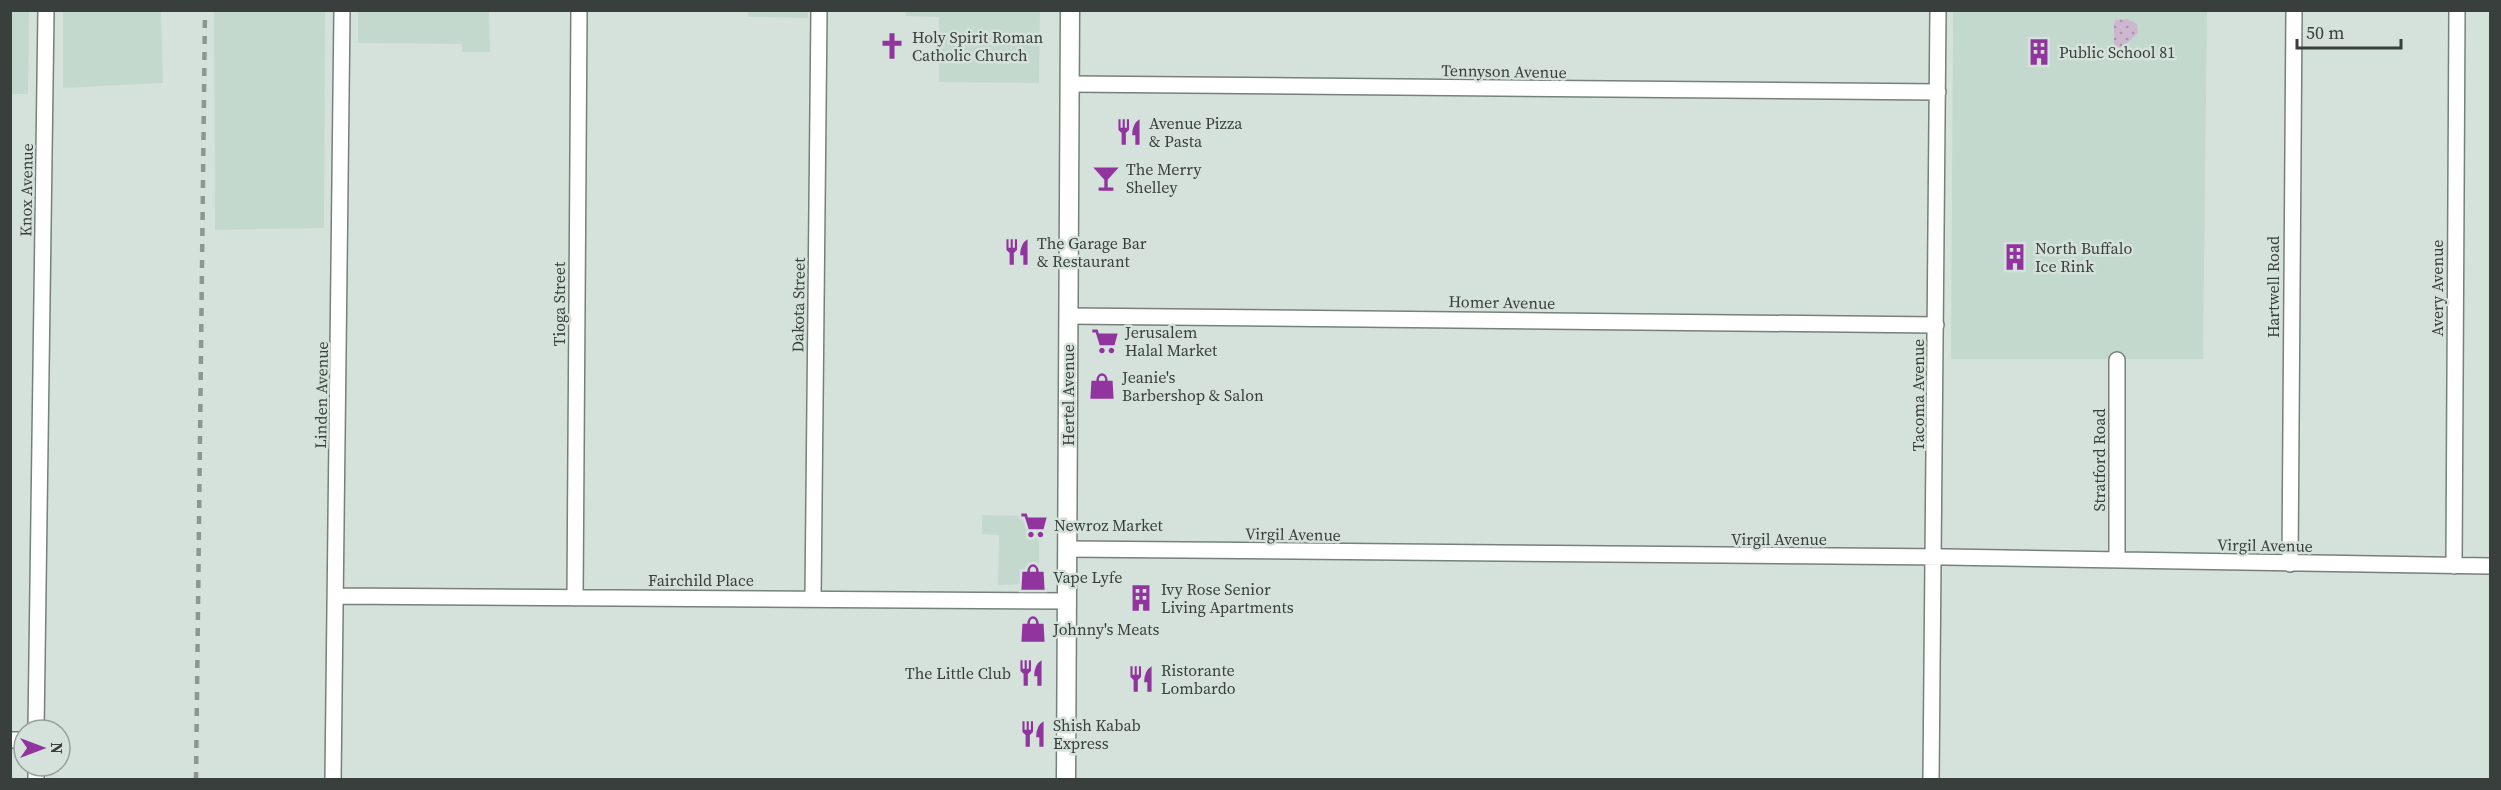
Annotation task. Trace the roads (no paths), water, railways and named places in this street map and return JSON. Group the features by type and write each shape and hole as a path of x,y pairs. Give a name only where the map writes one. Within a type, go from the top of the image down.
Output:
{"street":[{"name":"Knox Avenue","path":"36,718 46,10"},
{"name":"Linden Avenue","path":"333,780 342,10"},
{"name":"Tioga Street","path":"575,598 579,10"},
{"name":"Dakota Street","path":"813,599 819,10"},
{"name":"Hertel Avenue","path":"1066,780 1070,10"},
{"name":"Tacoma Avenue","path":"1931,780 1935,557 1938,10"},
{"name":"Hartwell Road","path":"2289,564 2294,10"},
{"name":"Avery Avenue","path":"2454,566 2457,10"},
{"name":"Tennyson Avenue","path":"1070,84 1938,92"},
{"name":"Homer Avenue","path":"1068,316 1936,325"},
{"name":"Stratford Road","path":"2117,360 2117,560"},
{"name":"Virgil Avenue","path":"1067,549 1935,557 2490,566"},
{"name":"Fairchild Place","path":"336,596 1067,601"}],"railway":[{"path":"196,780 205,10"}],"place":[{"name":"Holy Spirit Roman Catholic Church","path":"892,46"},
{"name":"Public School 81","path":"2039,52"},
{"name":"Avenue Pizza & Pasta","path":"1129,132"},
{"name":"The Merry Shelley","path":"1106,178"},
{"name":"The Garage Bar & Restaurant","path":"1017,252"},
{"name":"North Buffalo Ice Rink","path":"2015,257"},
{"name":"Jerusalem Halal Market","path":"1105,341"},
{"name":"Jeanie's Barbershop & Salon","path":"1102,386"},
{"name":"Newroz Market","path":"1034,525"},
{"name":"Vape Lyfe","path":"1033,577"},
{"name":"Ivy Rose Senior Living Apartments","path":"1141,598"},
{"name":"Johnny's Meats","path":"1033,629"},
{"name":"The Little Club","path":"1031,673"},
{"name":"Ristorante Lombardo","path":"1141,679"},
{"name":"Shish Kabab Express","path":"1033,734"}]}
